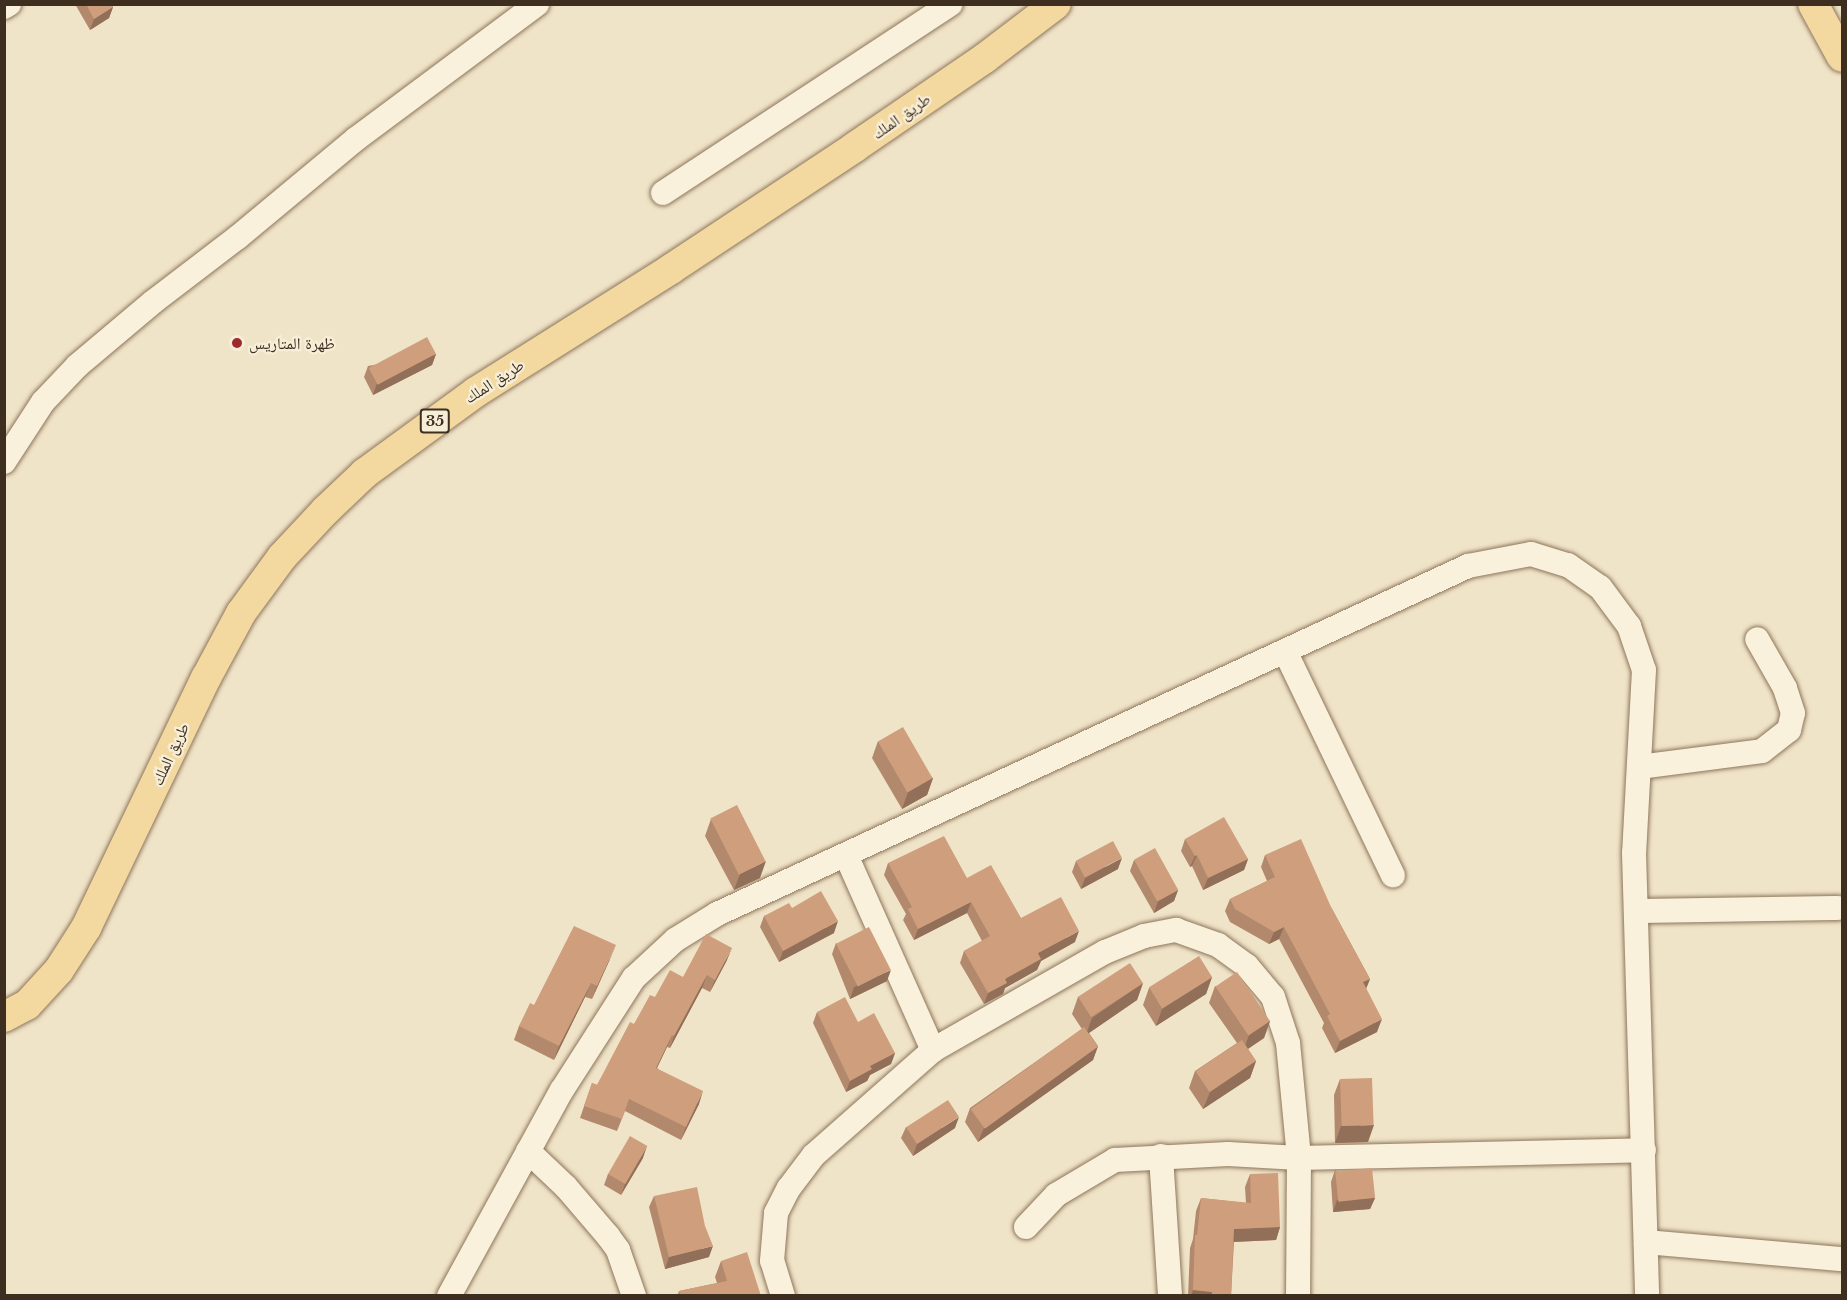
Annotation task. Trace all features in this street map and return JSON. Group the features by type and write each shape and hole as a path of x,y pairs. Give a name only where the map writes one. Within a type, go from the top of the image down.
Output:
{"main road":[{"name":"طريق الملك","path":"4,1017 27,1005 59,970 86,928 117,869 206,678 241,613 282,557 364,473 476,392 671,269 827,166 985,58 1056,4"},
{"path":"1813,4 1842,57"}],"street":[{"path":"4,7 9,4"},
{"path":"4,462 43,402 77,366 356,139 537,4"},
{"path":"663,193 951,4"},
{"path":"449,1296 562,1090 634,978 675,940 717,914 1468,566 1531,554 1568,565 1600,587 1629,626 1644,670 1634,854 1647,1296"},
{"path":"1639,767 1762,751 1789,730 1793,713 1785,688 1757,639"},
{"path":"1285,651 1393,875"},
{"path":"846,855 933,1050"},
{"path":"1636,911 1838,908"},
{"path":"783,1296 772,1261 776,1213 789,1188 814,1155 933,1050 1105,952 1144,936 1176,930 1218,945 1247,966 1273,997 1288,1043 1299,1158 1298,1296"},
{"path":"1026,1227 1056,1195 1115,1160 1228,1154 1299,1158 1644,1150"},
{"path":"528,1152 566,1187 608,1236 618,1250 634,1296"},
{"path":"1161,1156 1170,1296"},
{"path":"1646,1242 1842,1259"}],"building":[{"path":"86,4 112,4 113,7 94,19"},
{"path":"427,337 436,354 378,385 369,368"},
{"path":"903,727 932,778 907,793 878,742"},
{"path":"737,805 766,861 739,875 710,819"},
{"path":"1224,817 1248,859 1208,878 1197,855 1195,856 1185,839"},
{"path":"944,836 967,878 991,865 1021,918 1061,897 1079,931 1038,953 1041,959 1005,979 1007,983 988,993 964,951 990,936 971,902 918,929 908,909 912,907 888,863"},
{"path":"1301,839 1331,907 1370,979 1363,982 1382,1019 1340,1041 1327,1016 1330,1014 1284,927 1274,932 1235,909 1230,899 1275,877 1265,855"},
{"path":"1113,841 1122,858 1085,877 1076,861"},
{"path":"1155,848 1178,890 1157,902 1134,860"},
{"path":"821,891 838,921 783,951 764,916 789,903 792,908"},
{"path":"574,926 616,945 597,986 591,983 559,1046 519,1026 530,1003 534,1005"},
{"path":"869,927 891,970 858,987 836,944"},
{"path":"706,934 732,948 715,980 707,975 674,1036 672,1035 656,1068 703,1091 686,1127 629,1099 622,1119 584,1106 592,1083 597,1085 630,1022 634,1024 650,995 655,997 670,970 683,977"},
{"path":"1199,956 1212,977 1162,1008 1149,987"},
{"path":"1130,963 1143,983 1091,1017 1078,997"},
{"path":"1237,972 1270,1021 1248,1035 1215,987"},
{"path":"845,997 858,1022 874,1013 895,1053 870,1066 872,1069 850,1081 817,1012"},
{"path":"1084,1027 1098,1046 985,1129 971,1109"},
{"path":"1242,1040 1256,1061 1210,1092 1196,1071"},
{"path":"1372,1078 1374,1125 1342,1126 1340,1079"},
{"path":"948,1100 959,1117 917,1144 906,1127"},
{"path":"630,1136 647,1146 625,1184 608,1174"},
{"path":"1372,1168 1375,1198 1338,1202 1335,1172"},
{"path":"1278,1173 1280,1227 1234,1229 1231,1296 1212,1296 1212,1292 1193,1290 1195,1235 1197,1235 1201,1198 1251,1203 1250,1174"},
{"path":"697,1187 705,1226 713,1246 669,1257 654,1196"},
{"path":"747,1252 761,1296 680,1296 679,1291 727,1281 721,1261"}],"place":[{"name":"ظهرة المتاريس","path":"237,343"}]}
